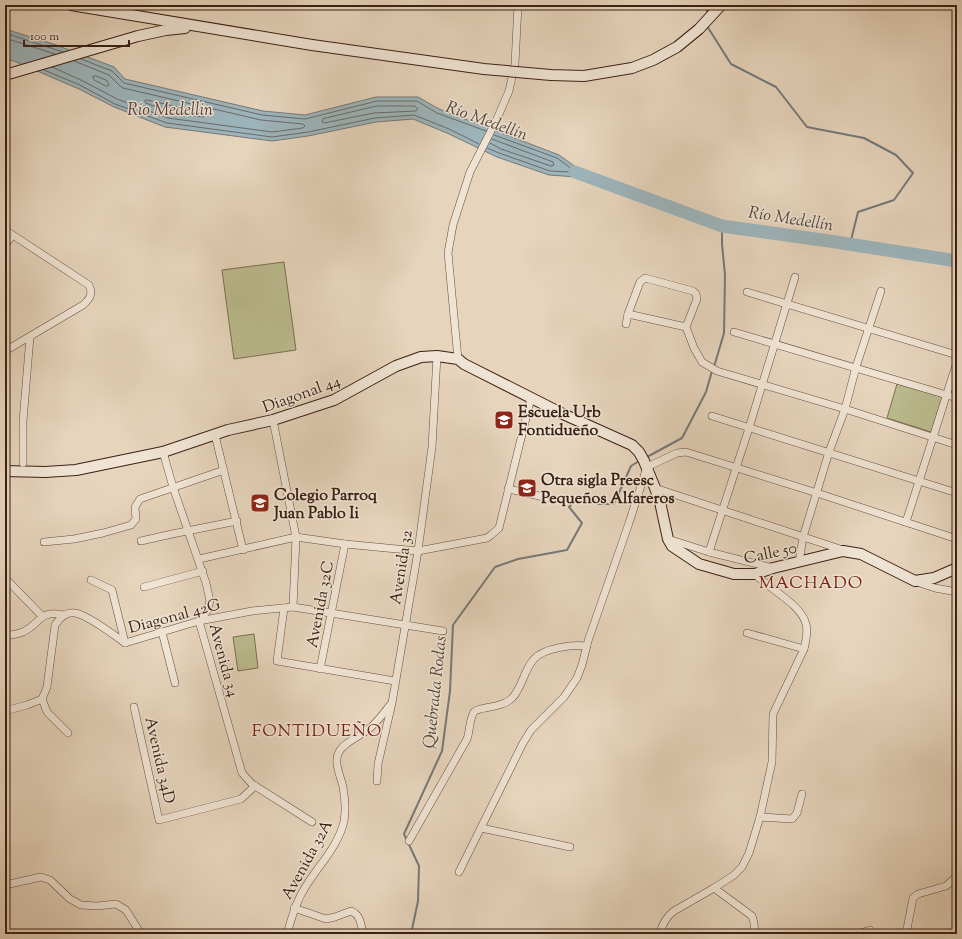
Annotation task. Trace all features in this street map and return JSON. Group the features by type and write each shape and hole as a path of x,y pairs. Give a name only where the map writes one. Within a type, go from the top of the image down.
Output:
{"main road":[{"path":"71,5 312,45 484,68 551,75 584,76 632,68 653,60 677,47 700,29 721,5"},
{"path":"5,75 138,36 166,30 201,27"},
{"name":"Diagonal 44","path":"5,471 45,472 76,470 163,452 228,430 273,420 334,400 396,366 420,357 437,356 458,359 464,364 562,414 632,444 639,452 645,464"},
{"path":"645,464 660,502 668,539"},
{"name":"Calle 50","path":"668,539 672,546 700,564 734,574 755,574 773,568 843,551 861,554 915,581"},
{"path":"915,581 934,578 957,568"}],"street":[{"path":"458,359 448,252 453,225 470,172 496,121 509,91 515,64 518,5"},
{"path":"5,230 89,285 91,290 91,296 83,305 5,351"},
{"path":"5,246 12,235"},
{"path":"709,552 795,277"},
{"path":"626,324 628,314 640,282 645,278 692,291 696,294 697,299 686,327 694,348 702,362 717,371 957,445"},
{"path":"799,562 803,537 828,452 844,409 868,328 881,291"},
{"path":"746,292 957,355"},
{"path":"628,314 686,327"},
{"path":"734,332 957,398"},
{"path":"23,463 23,421 30,337"},
{"name":"Avenida 32","path":"377,781 383,740 392,703 404,625 418,551 432,447 437,356"},
{"path":"906,522 957,362"},
{"path":"199,559 296,537 345,544 418,551 483,539 491,535 499,528 530,398"},
{"path":"712,416 957,493"},
{"path":"273,420 296,537 293,607"},
{"path":"215,435 243,550"},
{"name":"Avenida 34","path":"163,452 173,487 203,571 210,601 207,611 199,621 242,773 255,786 312,822"},
{"path":"459,872 523,742 531,730 564,697 577,678 629,523 645,464 677,453 686,452 957,539"},
{"path":"44,542 103,533 131,525 136,519 135,506 140,499 224,470"},
{"path":"655,488 843,551"},
{"path":"508,489 548,498"},
{"path":"141,541 188,530 236,522"},
{"path":"668,539 709,552 773,568"},
{"name":"Avenida 32C","path":"320,668 345,544"},
{"path":"144,587 203,571"},
{"path":"660,934 668,915 674,910 714,888 734,875 742,867 760,817 772,762 773,714 804,649 807,639 807,626 803,616 788,601 764,583 755,574"},
{"path":"5,578 42,616 35,624 23,632 5,636"},
{"path":"91,580 112,590 125,644"},
{"path":"915,581 936,588 957,592"},
{"name":"Diagonal 42G","path":"42,616 49,614 64,615 73,612 82,615 125,644 199,621 252,610 293,607 443,631"},
{"path":"284,608 276,660 278,662 395,681"},
{"path":"5,711 27,706 42,699 47,687 55,625 58,619 64,615"},
{"path":"162,632 175,683"},
{"path":"746,633 804,649"},
{"path":"410,841 467,739 470,720 474,712 509,701 514,696 534,659 544,652 575,645 587,646"},
{"path":"42,699 47,712 68,733"},
{"name":"Avenida 32A","path":"287,934 294,908 305,887 337,838 344,820 345,808 343,787 336,760 338,753 342,747 370,728 392,703"},
{"name":"Avenida 34D","path":"134,707 160,820 241,799 255,786"},
{"path":"760,817 792,819 797,813 802,794"},
{"path":"481,828 570,847"},
{"path":"906,934 913,898 918,894 946,886 957,876"},
{"path":"5,885 42,877 50,880 70,899 81,905 97,906 116,904 126,910 141,934"},
{"path":"714,888 752,916 755,934"},
{"path":"294,908 326,919 351,911 356,913 359,917 363,934"},
{"path":"858,934 870,930"}],"green space":[{"path":"284,262 296,350 234,359 222,270"},
{"path":"897,384 943,397 931,432 887,418"},
{"path":"254,634 258,668 238,671 233,637"}],"water":[{"name":"Rio Medellin","path":"5,29 56,45 114,67 125,79 263,111 305,115 376,97 418,97 439,109 559,155 591,178 549,175 497,157 447,133 413,119 376,122 308,136 272,141 165,127 114,107 79,89 14,61 5,60"}],"waterway":[{"path":"707,5 707,16"},
{"path":"707,26 731,64 776,87 807,127 864,138 896,155 913,173 894,200 858,212 850,244"},
{"name":"Río Medellín","path":"575,172 722,226 957,261"},
{"name":"Quebrada Rodas","path":"714,367 724,333 725,275 722,226"},
{"name":"Quebrada Rodas","path":"645,458 682,438 706,392 712,371"},
{"name":"Quebrada Rodas","path":"411,934 418,901 419,866 404,834 442,751 450,691 453,625 495,567 518,559 567,550 582,523 569,507 576,499 599,504 614,504 631,466 639,461"}],"place":[{"name":"Escuela Urb Fontidueño","path":"504,420"},
{"name":"Otra sigla Preesc Pequeños Alfareros","path":"527,488"},
{"name":"Colegio Parroq Juan Pablo Ii","path":"260,503"}],"district":[{"name":"MACHADO","path":"811,582"},
{"name":"FONTIDUEÑO","path":"317,730"}]}
